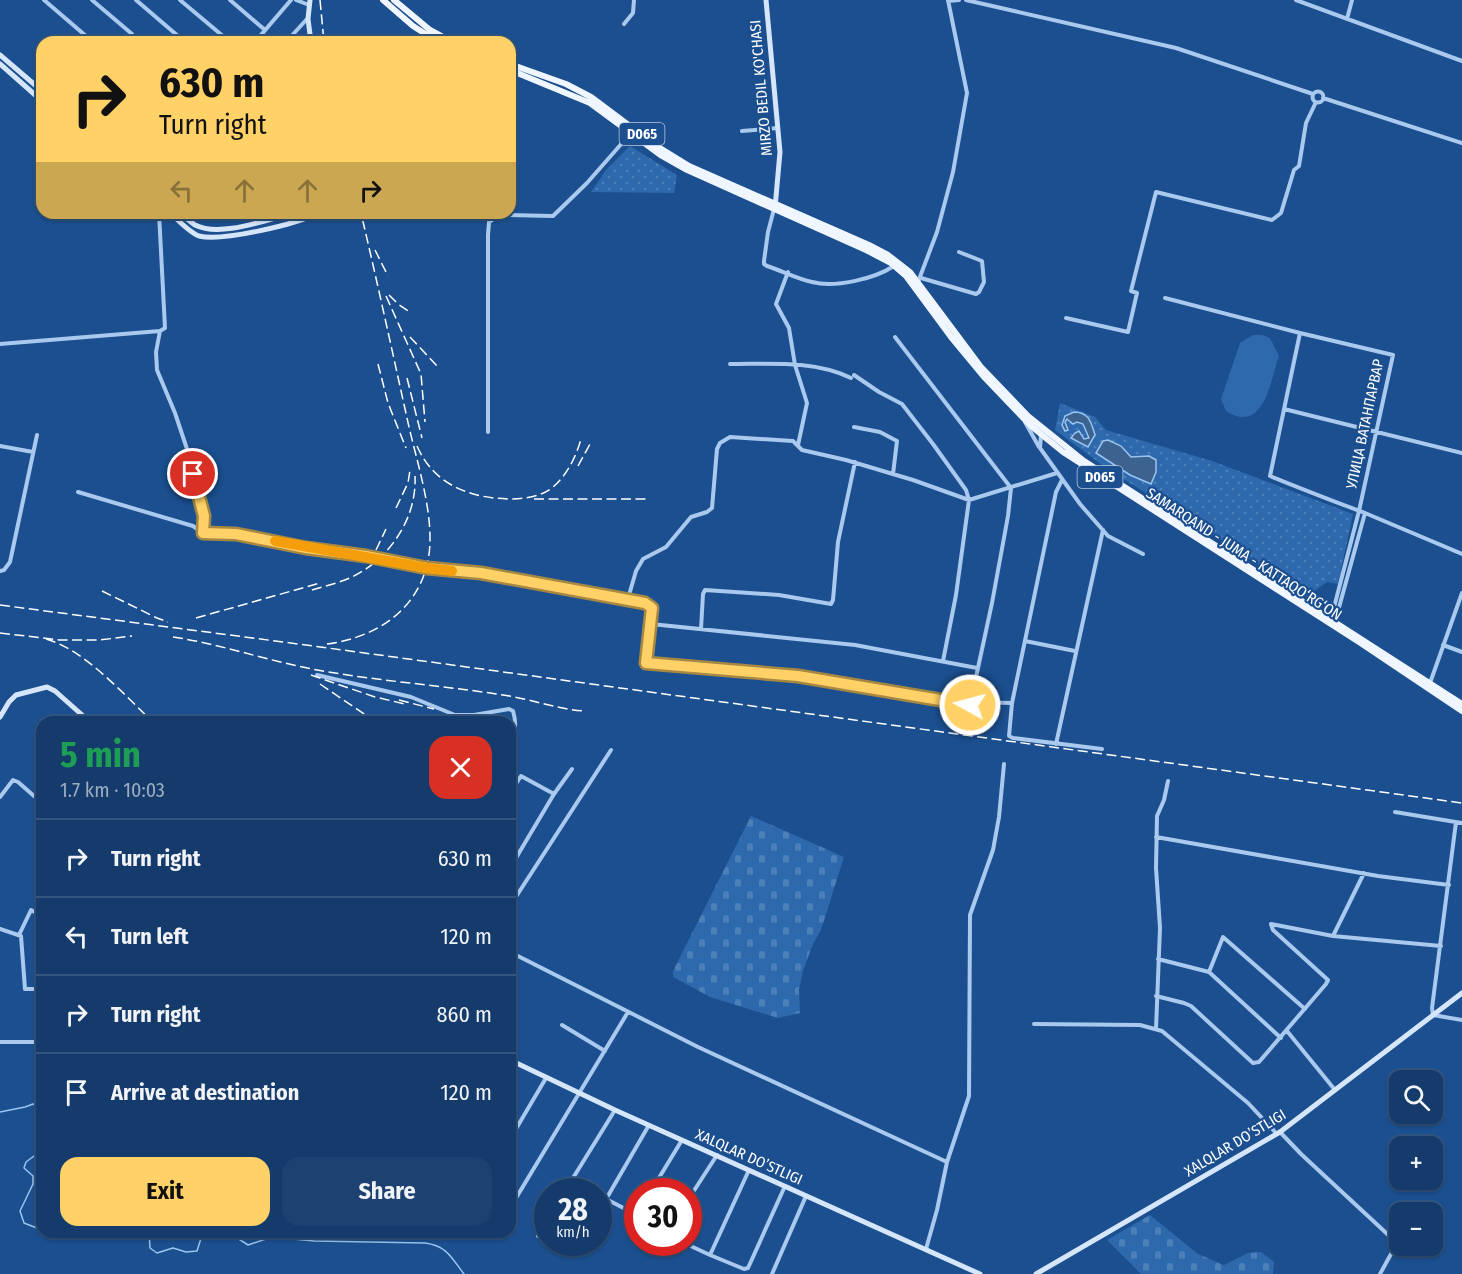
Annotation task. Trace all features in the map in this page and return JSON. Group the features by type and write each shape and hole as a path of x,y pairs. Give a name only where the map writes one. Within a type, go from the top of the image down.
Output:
{"main road":[{"path":"382,0 429,36"},
{"path":"394,0 430,30 441,36"},
{"name":"MIRZO BEDIL KO'CHASI","path":"766,0 779,128 780,158 775,207"},
{"path":"309,2 309,36"},
{"path":"0,54 36,86"},
{"path":"0,64 36,96"},
{"name":"D065","path":"516,66 566,84 591,97 655,145 689,166 775,207"},
{"name":"D065","path":"516,72 590,103 662,156 685,169 775,207"},
{"name":"SAMARQAND - JUMA - KATTAQO‘RG‘ON","path":"775,207 878,249 902,265 981,367 1042,432 1430,682 1441,694 1462,704"},
{"name":"SAMARQAND - JUMA - KATTAQO‘RG‘ON","path":"775,207 866,250 895,266 918,283 978,369 1021,416 1086,469 1441,694 1462,711"},
{"path":"177,219 198,236 214,237 305,219"},
{"path":"188,219 195,225 212,230 227,229 269,219"},
{"path":"0,717 16,695 47,687 55,691 83,716"},
{"name":"XALQLAR DO’STLIGI","path":"1036,1274 1279,1133 1462,993"},
{"name":"XALQLAR DO’STLIGI","path":"516,1064 980,1274"}],"street":[{"path":"44,0 86,36"},
{"path":"92,0 132,34"},
{"path":"136,0 178,36"},
{"path":"180,0 223,36"},
{"path":"230,0 265,30"},
{"path":"260,36 291,0"},
{"path":"296,0 309,2"},
{"path":"624,24 633,13 634,0"},
{"path":"959,0 948,0 967,93 953,172 937,232 918,283 976,294 979,292 984,282 982,261 959,252"},
{"path":"966,0 1176,48 1313,94 1319,91 1323,98"},
{"path":"1296,0 1462,61"},
{"path":"1347,19 1352,0"},
{"path":"292,36 308,19"},
{"path":"1313,94 1312,99 1316,102"},
{"path":"1066,318 1128,332 1137,293 1131,291 1156,192 1272,219 1281,213 1294,170 1299,166 1306,123 1316,102 1323,98 1462,143"},
{"path":"742,131 779,128"},
{"path":"516,215 553,216 587,183 631,133"},
{"path":"775,207 768,232 764,262 767,266 788,272 809,282 831,285 880,274 895,266"},
{"path":"0,344 160,331 165,328 159,219"},
{"path":"488,432 488,234 489,222 494,219"},
{"path":"788,272 776,304 789,328 795,365 807,403 798,445"},
{"path":"1165,298 1300,333"},
{"path":"160,331 156,352 158,370 189,455 204,516 203,533"},
{"name":"УЛИЦА ВАТАНПАРВАР","path":"1359,511 1393,355 1300,333 1270,476 1462,554"},
{"path":"78,492 193,526 203,533 236,534 427,568 481,573 650,605 651,624 646,663 798,676 970,705 992,603 1011,488 895,337"},
{"path":"730,364 795,365 834,370 852,377 902,404 966,490 969,500 956,595 943,661"},
{"path":"1284,409 1462,453"},
{"path":"1021,416 1057,473 1102,530 1108,536 1143,554"},
{"path":"854,427 880,432 897,441 893,474"},
{"path":"1040,448 1042,432"},
{"path":"0,571 4,570 10,562 37,435"},
{"path":"626,599 643,559 666,547 691,517 712,508 717,449 724,439 730,437 793,441 802,450 855,462 969,500 1057,473"},
{"path":"0,446 33,452"},
{"path":"701,629 705,590 779,595 831,604 838,542 855,462"},
{"path":"1062,480 1056,492 1012,703 1009,736 1102,749"},
{"path":"1333,621 1359,511"},
{"path":"1333,621 1365,513"},
{"path":"1056,744 1102,530"},
{"path":"1430,682 1462,593"},
{"path":"651,624 855,645 977,668"},
{"path":"1025,641 1075,651"},
{"path":"1443,645 1462,652"},
{"path":"317,675 411,697 454,714 474,716 509,709 513,711 514,716"},
{"path":"970,702 1012,703"},
{"path":"516,897 611,750"},
{"path":"926,1250 947,1161 969,1096 970,915 993,850 1004,764"},
{"path":"516,858 554,794 572,769"},
{"path":"516,784 521,776 554,794"},
{"path":"0,797 13,780 36,798"},
{"path":"1156,1029 1160,928 1157,816 1164,800 1168,781"},
{"path":"1395,812 1462,823"},
{"path":"1456,822 1433,998 1433,1014 1437,1017 1462,1020"},
{"path":"1156,837 1364,873 1449,885"},
{"path":"1334,936 1364,873"},
{"path":"36,912 32,910 19,935 25,989 36,989"},
{"path":"1156,996 1184,1002 1191,1006 1253,1063 1259,1062 1328,980 1273,930 1271,924 1334,936 1441,946"},
{"path":"0,929 19,935"},
{"path":"1209,972 1223,937 1305,1009"},
{"path":"516,955 698,1047 947,1161"},
{"path":"1158,959 1209,972 1281,1038"},
{"path":"516,1198 628,1012"},
{"path":"1034,1024 1140,1025 1156,1029 1168,1036 1248,1103 1397,1244 1380,1274"},
{"path":"562,1025 605,1051"},
{"path":"1287,1031 1335,1090"},
{"path":"0,1042 36,1042"},
{"path":"516,1128 546,1078"},
{"path":"574,1178 615,1110"},
{"path":"624,1209 605,1200 649,1125"},
{"path":"659,1178 682,1140"},
{"path":"702,1178 717,1155"},
{"path":"710,1255 749,1170"},
{"path":"702,1251 744,1269 748,1268 785,1186"},
{"path":"772,1274 806,1196"}],"green space":[{"path":"630,146 677,175 674,193 591,192 606,170"},
{"path":"1253,335 1270,338 1279,356 1263,402 1257,411 1249,416 1239,417 1226,411 1221,399 1240,343"},
{"path":"1060,403 1095,417 1106,430 1212,461 1353,514 1338,584 1327,582 1306,597 1232,547 1109,470 1055,430"},
{"path":"751,816 844,857 821,930 803,971 799,990 800,1013 778,1018 710,997 673,977 673,971"},
{"path":"1150,1215 1198,1254 1224,1265 1248,1253 1261,1252 1274,1262 1273,1274 1141,1274 1107,1240"}],"shaded area":[{"path":"1074,412 1086,416 1092,426 1095,435 1088,447 1071,438 1079,431 1084,439 1089,438 1083,424 1077,422 1073,424 1067,419 1065,422 1068,430 1065,431 1062,425 1065,416"},
{"path":"1108,440 1121,446 1131,457 1149,456 1156,460 1156,472 1151,484 1130,475 1096,453 1103,441"}],"waterway":[{"path":"0,1112 33,1104 36,1106"},
{"path":"36,1154 26,1162 24,1168 33,1176 33,1184 20,1211 24,1223 36,1228"},
{"path":"149,1238 150,1248 157,1253 173,1248 186,1252 197,1251 201,1238"},
{"path":"237,1238 248,1245 269,1238"},
{"path":"282,1238 432,1244 444,1250 464,1274"}],"railway":[{"path":"320,0 323,36"},
{"path":"327,644 344,641 376,629 402,610 413,597 421,582 430,548 428,511 362,219"},
{"path":"375,250 388,276"},
{"path":"389,295 411,313"},
{"path":"386,296 421,374 425,422"},
{"path":"410,337 439,368"},
{"path":"378,364 388,403 406,448"},
{"path":"407,378 422,438"},
{"path":"417,446 433,471 455,487 481,496 515,499 538,495 553,487 563,477 581,439"},
{"path":"578,466 590,444"},
{"path":"396,508 408,483 410,470"},
{"path":"312,590 352,577 378,560 389,548 406,522 414,492 415,476"},
{"path":"534,499 647,499"},
{"path":"376,550 386,529"},
{"path":"196,618 320,583"},
{"path":"102,591 168,622"},
{"path":"0,605 1462,803"},
{"path":"0,633 60,640 100,640 132,636"},
{"path":"173,637 312,669 503,695 584,711"},
{"path":"46,639 61,645 89,663 147,716"},
{"path":"311,675 375,697 405,704"},
{"path":"320,684 367,716"},
{"path":"399,700 434,709"}],"slow traffic":[{"path":"275,541 452,571"}],"route":[{"path":"193,474 204,516 203,533 236,534 427,568 481,573 645,603 652,608 646,663 798,676 970,705"}]}
